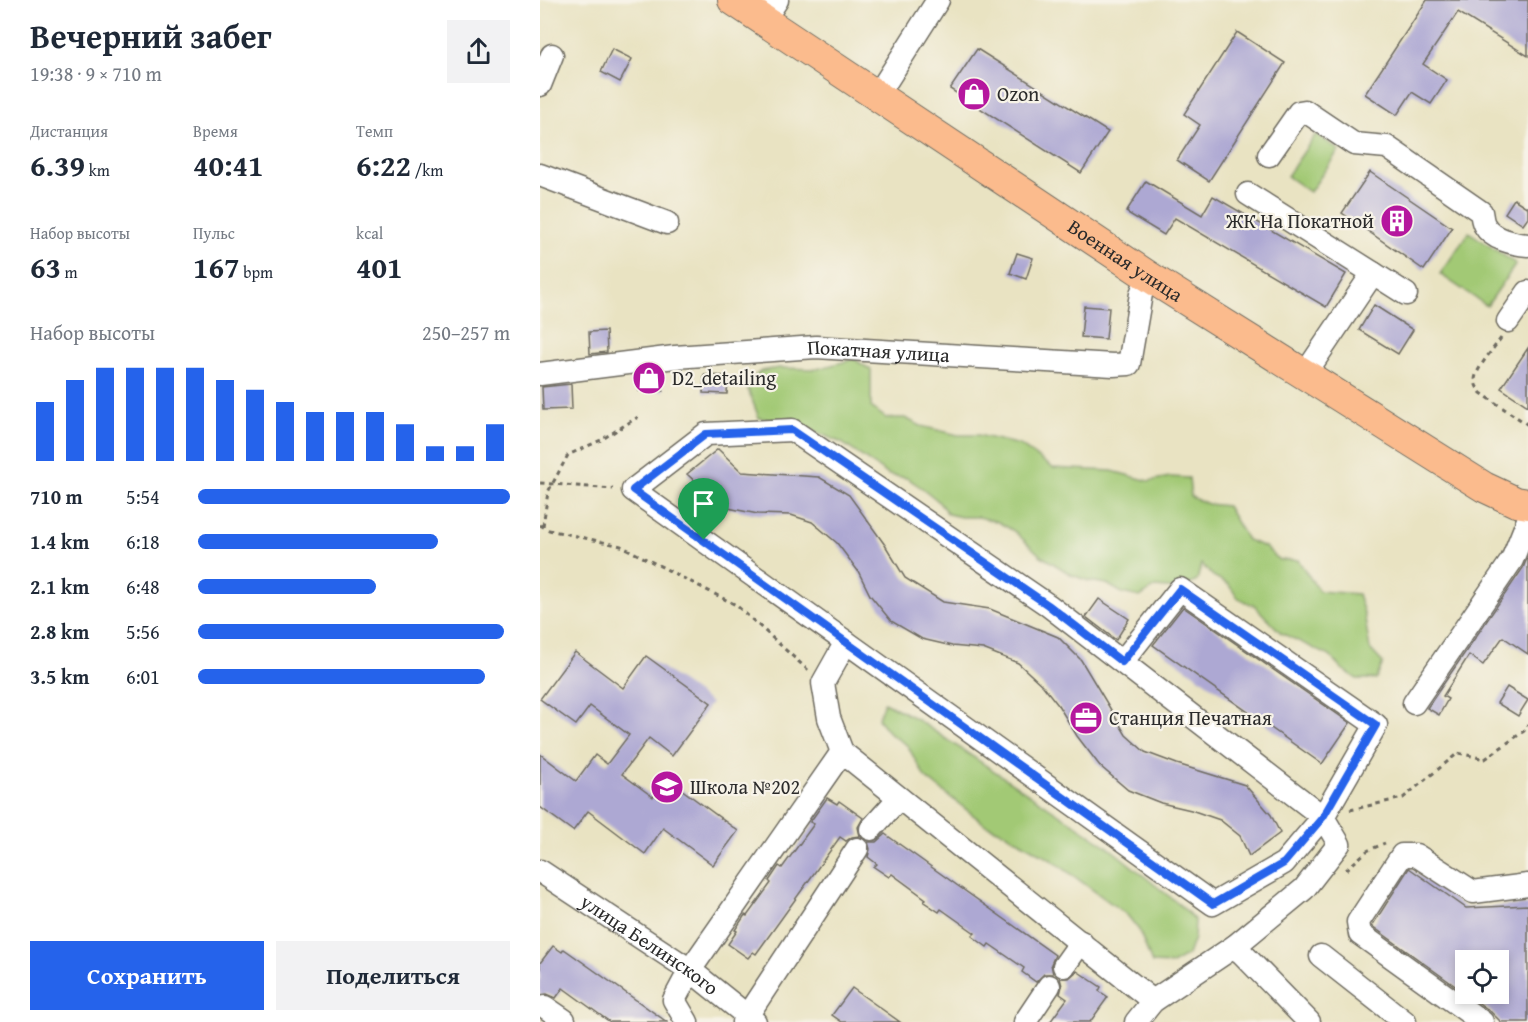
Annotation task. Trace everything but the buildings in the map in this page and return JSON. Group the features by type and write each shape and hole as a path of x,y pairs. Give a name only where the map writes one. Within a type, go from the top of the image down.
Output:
{"main road":[{"name":"Военная улица","path":"733,0 771,10 877,96 1148,276 1484,487 1516,502 1528,504"}],"street":[{"path":"877,96 938,0"},
{"path":"540,85 552,55"},
{"path":"1269,155 1299,112 1305,111 1354,144 1387,147 1481,212 1485,226 1495,234 1508,242 1528,245"},
{"path":"540,175 667,223"},
{"path":"1248,194 1406,294"},
{"path":"1305,374 1373,273"},
{"name":"Покатная улица","path":"540,374 675,357 816,346 1113,365 1129,364 1141,294 1148,276"},
{"path":"1507,326 1528,291"},
{"path":"1122,662 1180,589 1376,725 1323,817 1284,863 1213,904 633,490 706,434 792,430 1048,605 1323,817 1339,844 1304,889 1236,946 1154,1001 1136,1022"},
{"path":"1414,703 1512,560 1528,520"},
{"path":"846,642 823,683 829,718 842,752 1154,1001"},
{"path":"687,1022 674,1000 690,970 842,752"},
{"path":"872,829 899,798"},
{"path":"748,1020 857,849"},
{"path":"1482,1022 1360,934 1358,922 1402,855 1416,855 1473,892 1528,885"},
{"name":"улица Белинского","path":"542,879 690,970 748,1020"},
{"path":"1064,966 1081,942"},
{"path":"1236,946 1309,1022"},
{"path":"1321,956 1405,1022"},
{"path":"1025,1022 1049,986"},
{"path":"545,1006 568,1021"}],"path":[{"path":"1507,326 1477,373 1476,387 1481,393 1528,425"},
{"path":"638,417 601,440 568,455 548,492 542,526 549,530 621,546 736,605 823,683"},
{"path":"540,483 633,490"},
{"path":"1323,817 1403,798 1458,753 1485,759 1524,731 1528,725"}],"green space":[{"path":"1316,134 1339,150 1310,192 1287,176"},
{"path":"1469,232 1516,264 1487,306 1440,274"},
{"path":"854,359 871,370 871,407 886,418 905,418 921,426 958,435 978,435 1020,445 1053,468 1112,471 1149,481 1170,477 1189,478 1191,497 1208,504 1227,506 1247,540 1265,547 1279,560 1298,560 1319,591 1358,594 1364,613 1370,649 1383,663 1376,679 1357,679 1342,669 1330,656 1281,633 1255,606 1238,598 1228,584 1213,576 1201,564 1197,581 1180,589 1155,587 1140,597 1122,593 1107,584 1072,575 1041,556 1014,531 998,522 979,517 948,514 937,500 922,488 907,478 889,475 842,443 793,422 759,418 746,384 761,371 779,368 817,369"},
{"path":"884,702 913,717 1107,846 1181,906 1195,920 1194,938 1188,955 1172,964 1152,963 1139,930 1127,915 1053,861 1005,833 986,825 925,777 907,745 890,734 878,719"}],"place":[{"name":"Ozon","path":"974,94"},
{"name":"ЖК На Покатной","path":"1397,221"},
{"name":"D2_detailing","path":"649,378"},
{"name":"Станция Печатная","path":"1086,718"},
{"name":"Школа №202","path":"667,787"}],"route":[{"path":"792,430 1048,605 1122,662 1180,589 1376,725 1323,817 1284,863 1213,904 704,540 633,490 706,434 792,430"}]}
